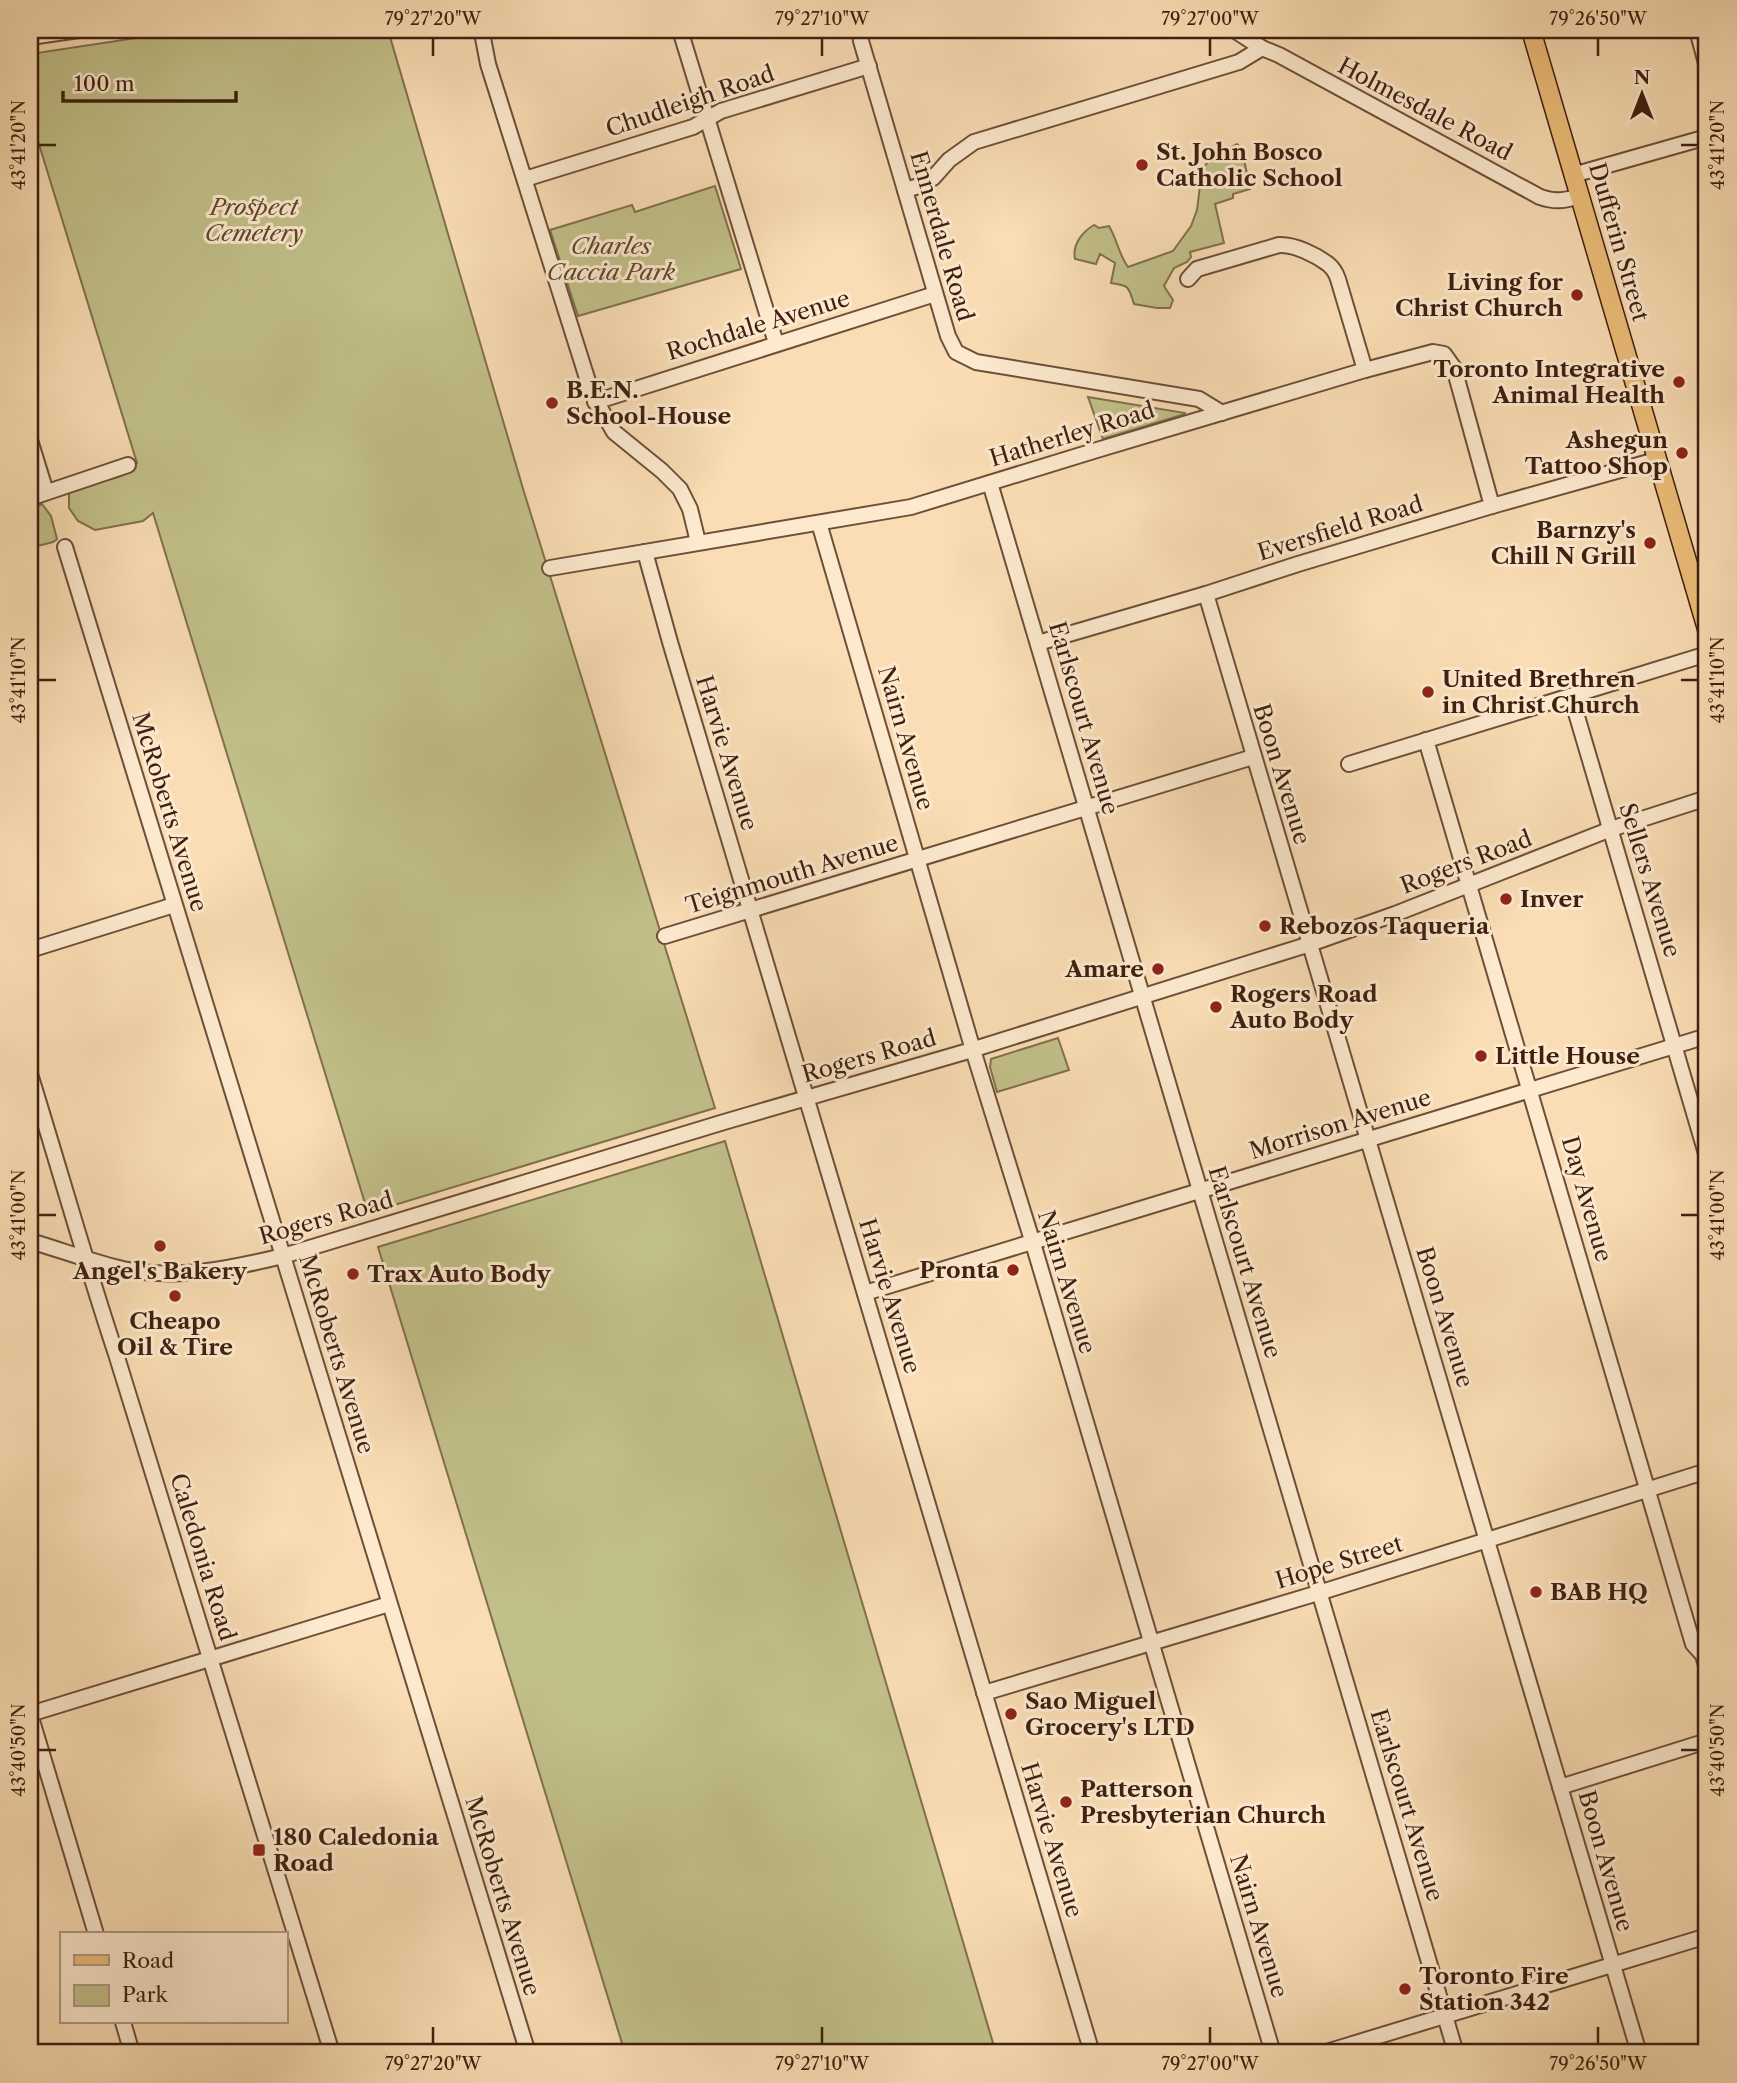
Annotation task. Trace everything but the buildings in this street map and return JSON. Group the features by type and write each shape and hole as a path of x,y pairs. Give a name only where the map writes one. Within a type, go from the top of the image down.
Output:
{"main road":[{"name":"Dufferin Street","path":"1531,30 1707,629"}],"street":[{"path":"30,37 79,30"},
{"path":"484,30 488,64 595,402 614,432 680,489 690,509 698,542"},
{"path":"680,30 776,343"},
{"name":"Ennerdale Road","path":"860,30 935,294 956,352 976,362 1199,400 1222,413"},
{"name":"Holmesdale Road","path":"1234,30 1262,48 1540,197 1562,201 1580,196"},
{"path":"1697,30 1707,66"},
{"path":"905,190 933,178 949,160 974,142 1239,62 1262,48"},
{"name":"Chudleigh Road","path":"525,179 693,127 721,111 869,66"},
{"path":"1573,175 1707,137"},
{"path":"1188,279 1197,269 1279,245 1304,251 1334,270 1365,370"},
{"name":"Rochdale Avenue","path":"595,402 935,294"},
{"name":"Hatherley Road","path":"550,568 911,507 1365,370 1439,352 1448,357 1454,368 1492,506"},
{"path":"30,440 46,492"},
{"name":"Eversfield Road","path":"1038,643 1492,506 1656,460"},
{"path":"30,498 128,465"},
{"name":"Earlscourt Avenue","path":"990,483 1456,2053"},
{"name":"Nairn Avenue","path":"819,523 973,1050 1273,2053"},
{"name":"McRoberts Avenue","path":"65,547 528,2053"},
{"name":"Harvie Avenue","path":"645,552 1092,2053"},
{"name":"Boon Avenue","path":"1206,594 1639,2053"},
{"path":"1349,764 1707,654"},
{"name":"Sellers Avenue","path":"1571,696 1707,1157"},
{"name":"Day Avenue","path":"1426,740 1693,1644 1703,1655 1707,1669"},
{"name":"Teignmouth Avenue","path":"665,936 1253,757"},
{"name":"Rogers Road","path":"30,1241 140,1272 186,1274 215,1271 283,1256 973,1050 1310,944 1611,829 1707,798"},
{"path":"30,950 174,905"},
{"name":"Morrison Avenue","path":"865,1293 1707,1036"},
{"name":"Caledonia Road","path":"30,1074 332,2053"},
{"name":"Hope Street","path":"984,1693 1318,1593 1707,1471"},
{"path":"95,1932 30,1714 390,1604"},
{"path":"1560,1787 1707,1741"},
{"path":"1323,2053 1707,1936"},
{"path":"124,2024 132,2053"}],"green space":[{"name":"Prospect Cemetery","path":"189,30 388,30 524,492 715,1108 368,1213 153,513 143,521 95,530 78,521 69,508 69,493 77,487 121,476 137,463 30,115 30,54"},
{"path":"1237,144 1242,149 1250,189 1233,194 1233,198 1215,204 1224,243 1190,252 1191,257 1187,262 1174,268 1164,286 1173,300 1170,308 1134,304 1127,288 1111,283 1115,263 1100,254 1096,264 1075,259 1079,239 1094,225 1099,228 1109,226 1128,267 1173,251 1191,226 1197,210 1202,170 1210,159"},
{"name":"Charles Caccia Park","path":"715,186 741,269 578,316 550,230 632,205 635,212"},
{"path":"1088,397 1185,413 1185,414 1103,439"},
{"path":"42,504 51,516 57,539 30,548 30,510"},
{"path":"1058,1038 1069,1070 997,1092 990,1067 991,1059"},
{"path":"725,1141 996,2053 625,2053 378,1247"}],"place":[{"name":"St. John Bosco Catholic School","path":"1142,165"},
{"name":"Living for Christ Church","path":"1577,295"},
{"name":"Toronto Integrative Animal Health","path":"1679,382"},
{"name":"B.E.N. School-House","path":"552,403"},
{"name":"Ashegun Tattoo Shop","path":"1682,453"},
{"name":"Barnzy's Chill N Grill","path":"1650,543"},
{"name":"United Brethren in Christ Church","path":"1428,692"},
{"name":"Inver","path":"1506,899"},
{"name":"Rebozos Taqueria","path":"1265,926"},
{"name":"Amare","path":"1158,969"},
{"name":"Rogers Road Auto Body","path":"1216,1007"},
{"name":"Little House","path":"1481,1056"},
{"name":"Angel's Bakery","path":"160,1246"},
{"name":"Pronta","path":"1013,1270"},
{"name":"Trax Auto Body","path":"353,1274"},
{"name":"Cheapo Oil & Tire","path":"175,1296"},
{"name":"BAB HQ","path":"1536,1592"},
{"name":"Sao Miguel Grocery's LTD","path":"1011,1714"},
{"name":"Patterson Presbyterian Church","path":"1066,1802"},
{"name":"180 Caledonia Road","path":"259,1850"},
{"name":"Toronto Fire Station 342","path":"1405,1989"}]}
